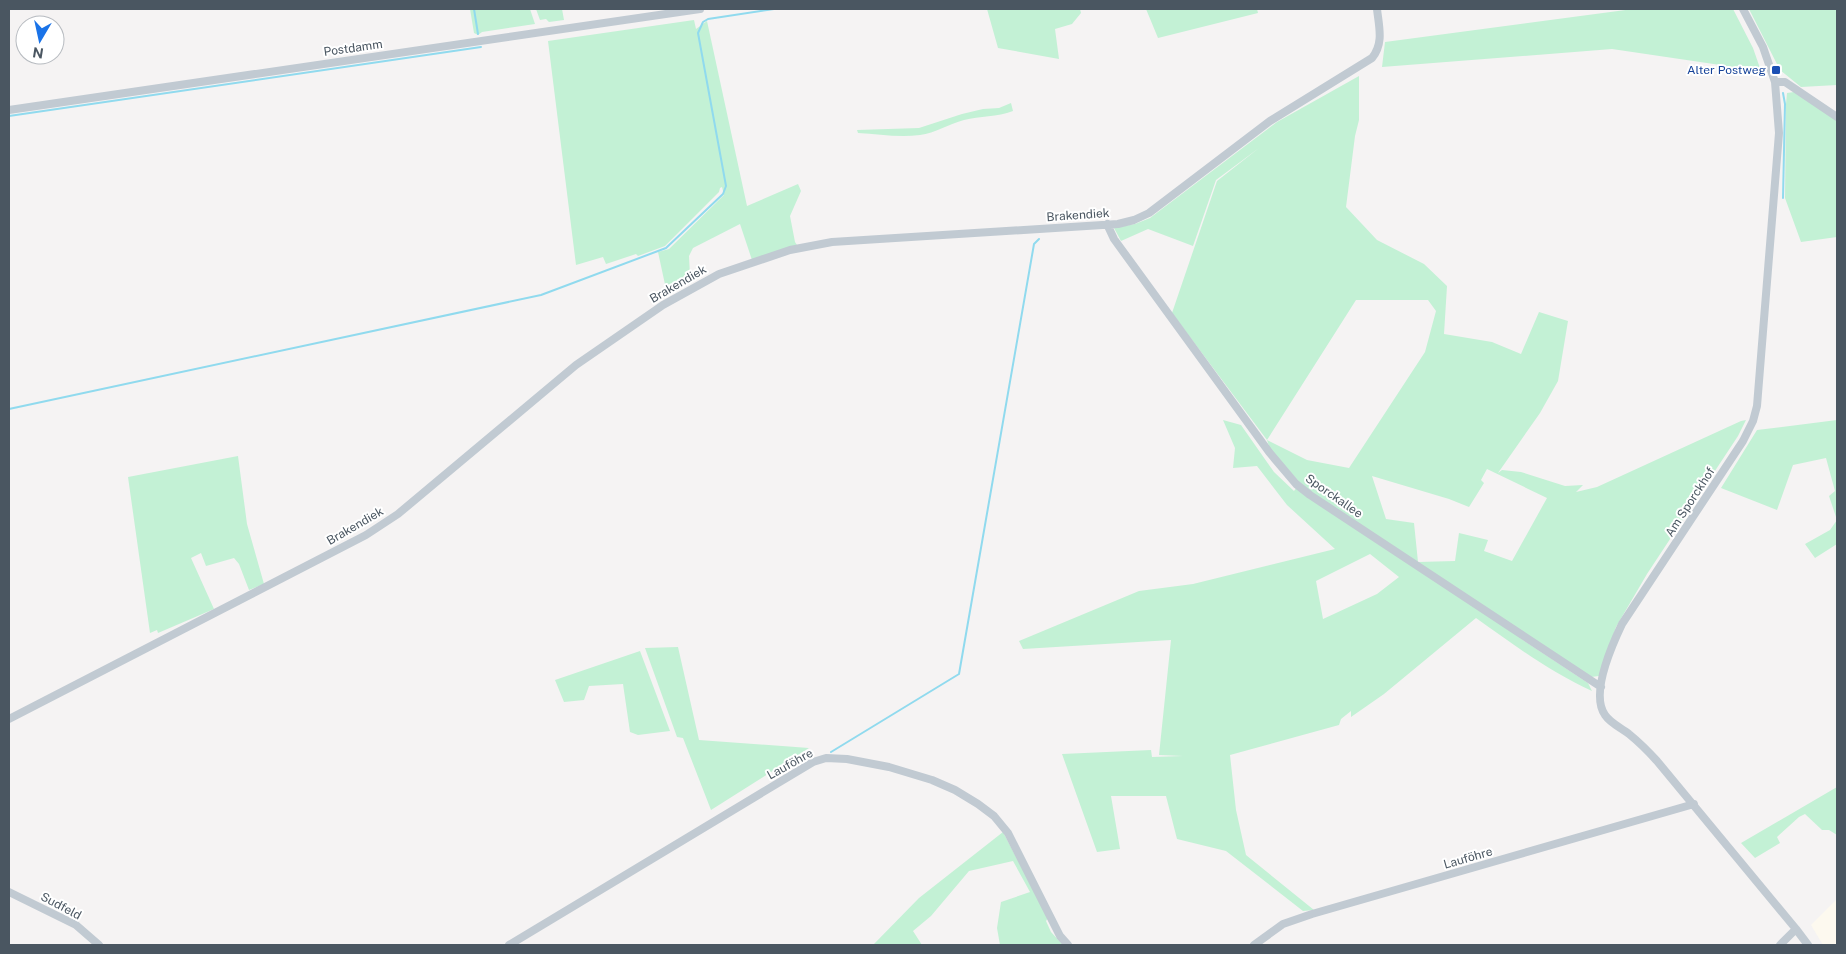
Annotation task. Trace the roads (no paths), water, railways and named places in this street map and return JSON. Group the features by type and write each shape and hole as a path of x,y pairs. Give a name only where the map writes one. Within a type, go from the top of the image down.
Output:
{"street":[{"name":"Postdamm","path":"9,110 700,9"},
{"name":"Brakendiek","path":"9,719 366,535 398,514 576,365 663,306 719,274 790,250 832,242 1108,224 1134,220 1149,213 1270,121 1372,58 1378,50 1380,43 1377,9"},
{"name":"Am Sporckhof","path":"1742,9 1763,47 1775,82 1779,133 1759,387 1753,421 1743,440 1622,624 1609,653 1601,687 1600,704 1606,716 1642,745 1694,804 1808,945"},
{"path":"1775,82 1785,82 1837,117"},
{"name":"Sporckallee","path":"1108,224 1114,239 1269,452 1296,484 1601,687"},
{"name":"Lauföhre","path":"509,945 812,762 826,758 847,759 889,767 932,780 955,790 994,816 1008,833 1060,936 1068,945"},
{"name":"Lauföhre","path":"1254,945 1283,924 1312,914 1694,804"},
{"name":"Sudfeld","path":"9,892 76,926 98,945"},
{"path":"1780,945 1796,929"}],"waterway":[{"path":"474,9 478,34"},
{"path":"9,409 541,295 666,248 723,194 726,186 698,33 703,22 708,19 774,9"},
{"path":"9,116 481,47"},
{"path":"1783,93 1785,104 1783,198"},
{"path":"831,752 959,674 1034,244 1039,239"}],"place":[{"name":"Alter Postweg","path":"1776,70"}]}
